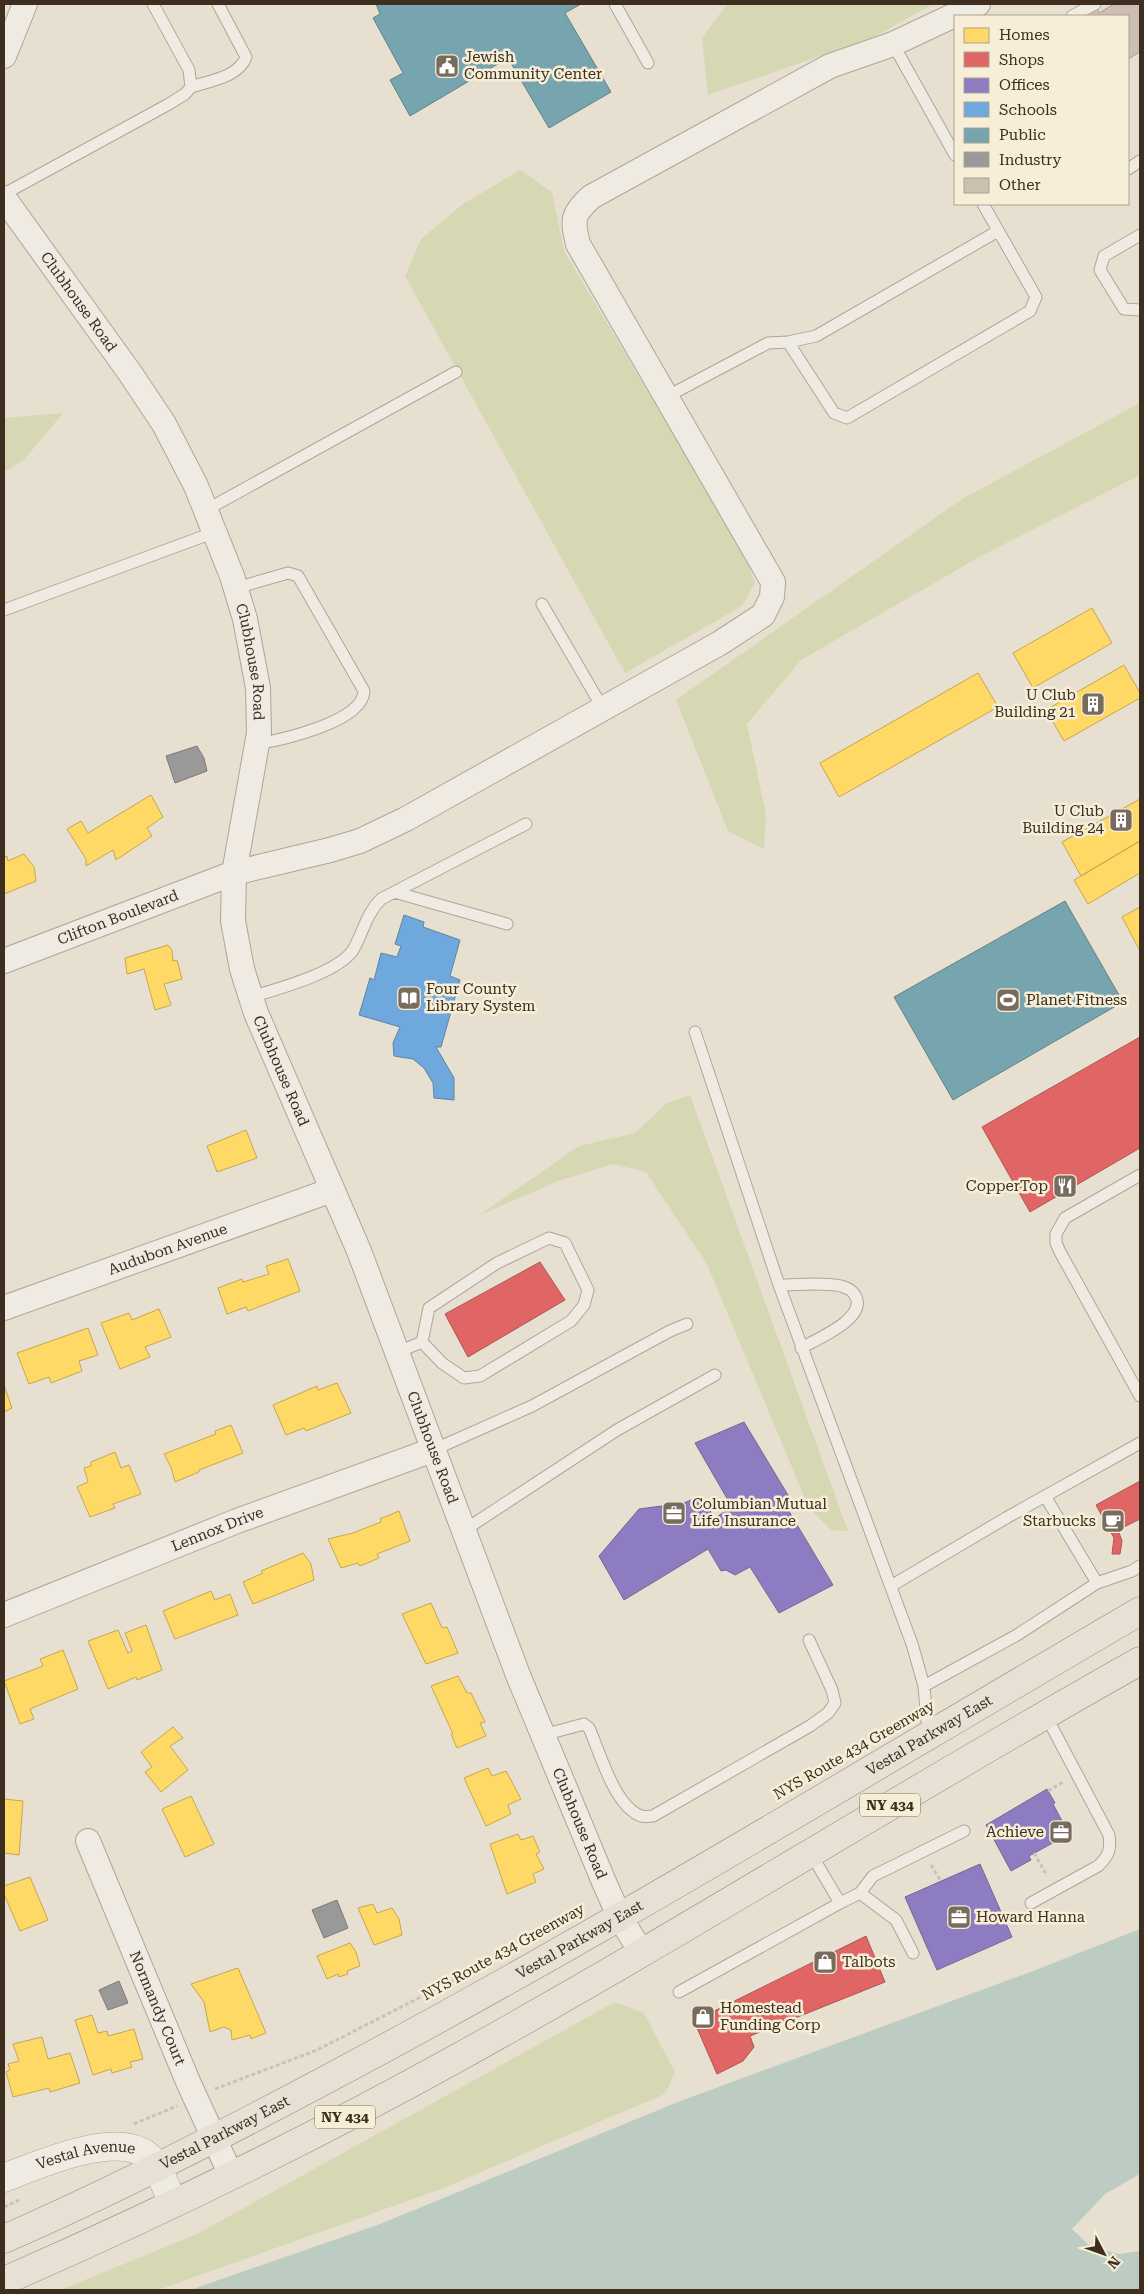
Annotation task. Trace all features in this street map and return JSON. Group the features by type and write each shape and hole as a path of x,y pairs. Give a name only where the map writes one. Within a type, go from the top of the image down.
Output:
{"main road":[{"name":"Vestal Parkway East","path":"4,2239 215,2139 417,2031 620,1918 928,1734 1140,1611"},
{"name":"NY 434","path":"4,2281 231,2174 458,2058 642,1953 1045,1714 1140,1661"}],"street":[{"path":"4,56 25,4"},
{"path":"955,15 978,4"},
{"path":"893,44 954,15"},
{"name":"Clifton Boulevard","path":"4,962 234,873 360,841 454,793 602,707 720,643 763,615 772,597 773,582 578,244 574,228 576,211 591,197 830,66 893,44"},
{"name":"Clubhouse Road","path":"4,198 130,372 159,416 196,486 236,588 245,619 258,688 259,733 234,873 232,921 242,969 256,1013 359,1251 518,1675 620,1918 642,1953"},
{"name":"Audubon Avenue","path":"4,1308 332,1190"},
{"name":"Lennox Drive","path":"4,1615 237,1521 433,1450"},
{"name":"Normandy Court","path":"88,1841 196,2098 231,2174"},
{"name":"Vestal Avenue","path":"4,2178 75,2153 111,2147 135,2149 151,2159 173,2202"}],"lane":[{"path":"153,4 189,70 191,87"},
{"path":"4,194 169,104 185,94 191,87 234,72 243,65 246,57 218,4"},
{"path":"615,4 648,63"},
{"path":"1074,15 1095,4"},
{"path":"893,44 954,153"},
{"path":"1129,168 1140,161"},
{"path":"788,342 834,413 848,418 1030,311 1036,297 984,205"},
{"path":"666,397 768,343 788,342 816,336 998,231"},
{"path":"1140,235 1104,256 1100,270 1124,309 1140,310"},
{"path":"206,510 456,372"},
{"path":"4,610 215,532"},
{"path":"236,588 288,573 298,576 364,691 364,696 357,707 315,730 256,744"},
{"path":"542,604 602,707"},
{"path":"251,997 303,980 344,960 352,950 371,909 381,899 526,824"},
{"path":"394,892 507,924"},
{"path":"695,1032 801,1348 912,1644 924,1686 928,1734"},
{"path":"1140,1175 1065,1218 1056,1234 1056,1243 1060,1252 1140,1396"},
{"path":"549,1238 565,1243 588,1290 584,1305 572,1321 480,1376 464,1378 442,1363 422,1342 429,1308 497,1263 549,1238"},
{"path":"779,1285 837,1286 851,1290 857,1298 857,1310 848,1321 801,1348"},
{"path":"433,1450 532,1406 670,1331 687,1324"},
{"path":"398,1352 422,1342"},
{"path":"463,1531 617,1430 715,1375"},
{"path":"891,1586 1140,1443"},
{"path":"1046,1496 1096,1583"},
{"path":"924,1686 1017,1635 1096,1583 1132,1571 1140,1566"},
{"path":"543,1735 584,1724 590,1728 618,1795 628,1807 642,1816 653,1816 810,1726 828,1713 835,1703 832,1690 810,1640"},
{"path":"1031,1902 1098,1866 1107,1859 1111,1846 1109,1835 1045,1714"},
{"path":"679,1992 860,1893 873,1876 964,1831"},
{"path":"810,1852 840,1903"},
{"path":"860,1893 896,1920 913,1953"}],"path":[{"path":"1034,1853 1055,1889"},
{"name":"NYS Route 434 Greenway","path":"128,2126 317,2050 463,1976"},
{"path":"4,2207 25,2198"}],"green space":[{"path":"727,4 933,4 874,37 708,95 702,38"},
{"path":"520,170 552,192 564,251 744,553 755,583 742,606 625,673 405,276 421,239 463,204"},
{"path":"1140,403 1140,475 981,556 801,660 747,724 766,815 764,849 728,831 676,700 962,499"},
{"path":"63,413 24,460 4,472 4,418"},
{"path":"690,1095 848,1531 831,1530 809,1508 706,1262 646,1172 613,1164 558,1181 478,1216 579,1146 635,1133 667,1103"},
{"path":"615,2002 644,2013 675,2072 665,2094 441,2189 158,2290 60,2290 195,2235"}],"shaded area":[{"path":"1140,1929 1140,2174 1105,2194 1072,2229 1090,2246 1119,2254 1140,2251 1140,2290 190,2290 380,2224 683,2100 1033,1971"}],"building: Homes":[{"path":"1092,608 1112,643 1033,688 1013,653"},
{"name":"U Club Building 21","path":"1124,665 1140,693 1140,698 1064,741 1046,710"},
{"path":"978,673 998,707 839,797 820,763"},
{"path":"151,795 163,817 147,828 152,836 116,860 113,850 86,866 86,859 67,829 81,821 88,833"},
{"name":"U Club Building 24","path":"1140,799 1140,841 1081,876 1062,842"},
{"path":"1140,841 1140,873 1088,904 1074,880"},
{"path":"24,854 34,867 36,881 4,894 4,857 7,856 8,861"},
{"path":"1140,907 1140,951 1122,917"},
{"path":"168,945 172,950 173,961 177,960 182,979 164,984 171,1005 155,1010 144,969 127,974 125,958"},
{"path":"246,1130 257,1158 217,1172 207,1146"},
{"path":"288,1259 300,1291 248,1311 246,1307 227,1314 218,1288 242,1279 243,1282 269,1274 266,1266"},
{"path":"159,1309 171,1337 145,1347 150,1357 120,1369 101,1323 129,1313 132,1320"},
{"path":"88,1328 98,1355 79,1361 82,1371 51,1383 49,1377 29,1384 17,1353"},
{"path":"337,1383 351,1413 306,1431 304,1428 286,1435 273,1405 317,1386 318,1390"},
{"path":"4,1385 12,1408 4,1412"},
{"path":"231,1425 243,1453 199,1470 199,1472 175,1482 171,1467 164,1454 216,1434 215,1431"},
{"path":"115,1452 121,1468 129,1465 141,1494 113,1504 115,1508 90,1517 77,1487 88,1482 84,1468 91,1466 91,1462"},
{"path":"399,1511 410,1541 377,1554 379,1558 360,1566 358,1563 341,1568 328,1539 353,1533 381,1522 380,1519"},
{"path":"303,1553 311,1564 314,1580 253,1604 243,1582 263,1573 261,1571"},
{"path":"211,1591 215,1600 230,1594 238,1615 175,1639 163,1611"},
{"path":"431,1603 442,1628 447,1627 458,1653 426,1664 402,1614"},
{"path":"146,1625 162,1670 137,1680 136,1677 108,1689 88,1641 118,1630 128,1653 132,1651 125,1633"},
{"path":"63,1650 78,1689 30,1709 34,1719 20,1724 4,1681 43,1666 40,1659"},
{"path":"458,1676 467,1693 471,1693 485,1722 480,1723 486,1736 457,1748 451,1734 453,1734 431,1686"},
{"path":"173,1727 183,1738 170,1746 188,1770 161,1792 145,1772 152,1767 141,1752"},
{"path":"488,1768 492,1776 506,1771 521,1799 508,1805 511,1814 486,1826 464,1778"},
{"path":"191,1796 214,1844 185,1857 162,1809"},
{"path":"4,1799 23,1801 19,1855 4,1853"},
{"path":"518,1834 521,1840 533,1836 540,1852 536,1854 544,1869 533,1874 536,1882 507,1894 490,1844"},
{"path":"30,1877 48,1920 20,1931 4,1894 4,1886"},
{"path":"373,1904 377,1913 392,1908 399,1919 402,1935 374,1945 358,1908"},
{"path":"350,1943 356,1952 360,1966 347,1971 348,1974 339,1977 338,1974 327,1979 317,1956"},
{"path":"238,1968 266,2033 251,2039 250,2035 232,2040 231,2030 224,2027 210,2032 204,2002 191,1984"},
{"path":"92,2015 98,2033 107,2031 108,2036 134,2029 143,2059 130,2062 132,2067 112,2073 111,2069 93,2075 75,2020"},
{"path":"42,2037 48,2059 70,2053 80,2083 50,2092 49,2088 13,2097 6,2072 10,2070 8,2064 19,2061 13,2044"}],"building: Shops":[{"path":"1140,1037 1140,1148 1030,1212 982,1127"},
{"path":"540,1262 565,1300 468,1357 445,1314"},
{"path":"1140,1481 1140,1519 1118,1530 1122,1541 1120,1554 1112,1554 1114,1538 1096,1505"},
{"path":"866,1936 885,1982 750,2036 754,2047 743,2061 717,2074 694,2021"}],"building: Offices":[{"name":"Columbian Mutual Life Insurance","path":"744,1422 794,1505 787,1508 833,1585 779,1613 750,1567 735,1575 726,1570 721,1571 708,1549 624,1600 599,1556 639,1509 684,1503 700,1496 715,1518 732,1507 695,1443"},
{"path":"1047,1789 1069,1834 1029,1856 1031,1860 1011,1871 986,1825"},
{"name":"Howard Hanna","path":"980,1864 1012,1937 937,1970 905,1897"}],"building: Schools":[{"name":"Four County Library System","path":"404,915 424,922 423,927 460,940 450,976 460,980 441,1047 436,1047 454,1078 454,1100 434,1098 433,1083 424,1068 413,1059 394,1056 393,1043 400,1027 359,1015 370,978 374,980 381,953 397,957 401,946 395,944"}],"building: Public":[{"name":"Jewish Community Center","path":"376,4 581,4 565,13 611,92 549,128 508,58 410,116 390,80 403,73 373,18 380,14"},
{"name":"Planet Fitness","path":"1065,901 1123,1002 953,1100 894,997"}],"building: Industry":[{"path":"197,746 204,758 207,771 175,783 166,756"},
{"path":"337,1900 348,1928 324,1938 312,1910"},
{"path":"119,1981 128,2003 108,2010 99,1990"}],"building: Other":[{"path":"1114,4 1140,4 1140,52 1129,58 1129,15 1085,15 1097,8 1099,13"}],"place":[{"name":"Jewish Community Center","path":"447,66"},
{"name":"U Club Building 21","path":"1093,704"},
{"name":"U Club Building 24","path":"1121,820"},
{"name":"Four County Library System","path":"409,998"},
{"name":"Planet Fitness","path":"1008,1000"},
{"name":"CopperTop","path":"1065,1186"},
{"name":"Columbian Mutual Life Insurance","path":"674,1513"},
{"name":"Starbucks","path":"1113,1521"},
{"name":"Achieve","path":"1061,1832"},
{"name":"Howard Hanna","path":"959,1917"},
{"name":"Talbots","path":"825,1962"},
{"name":"Homestead Funding Corp","path":"703,2017"}]}
